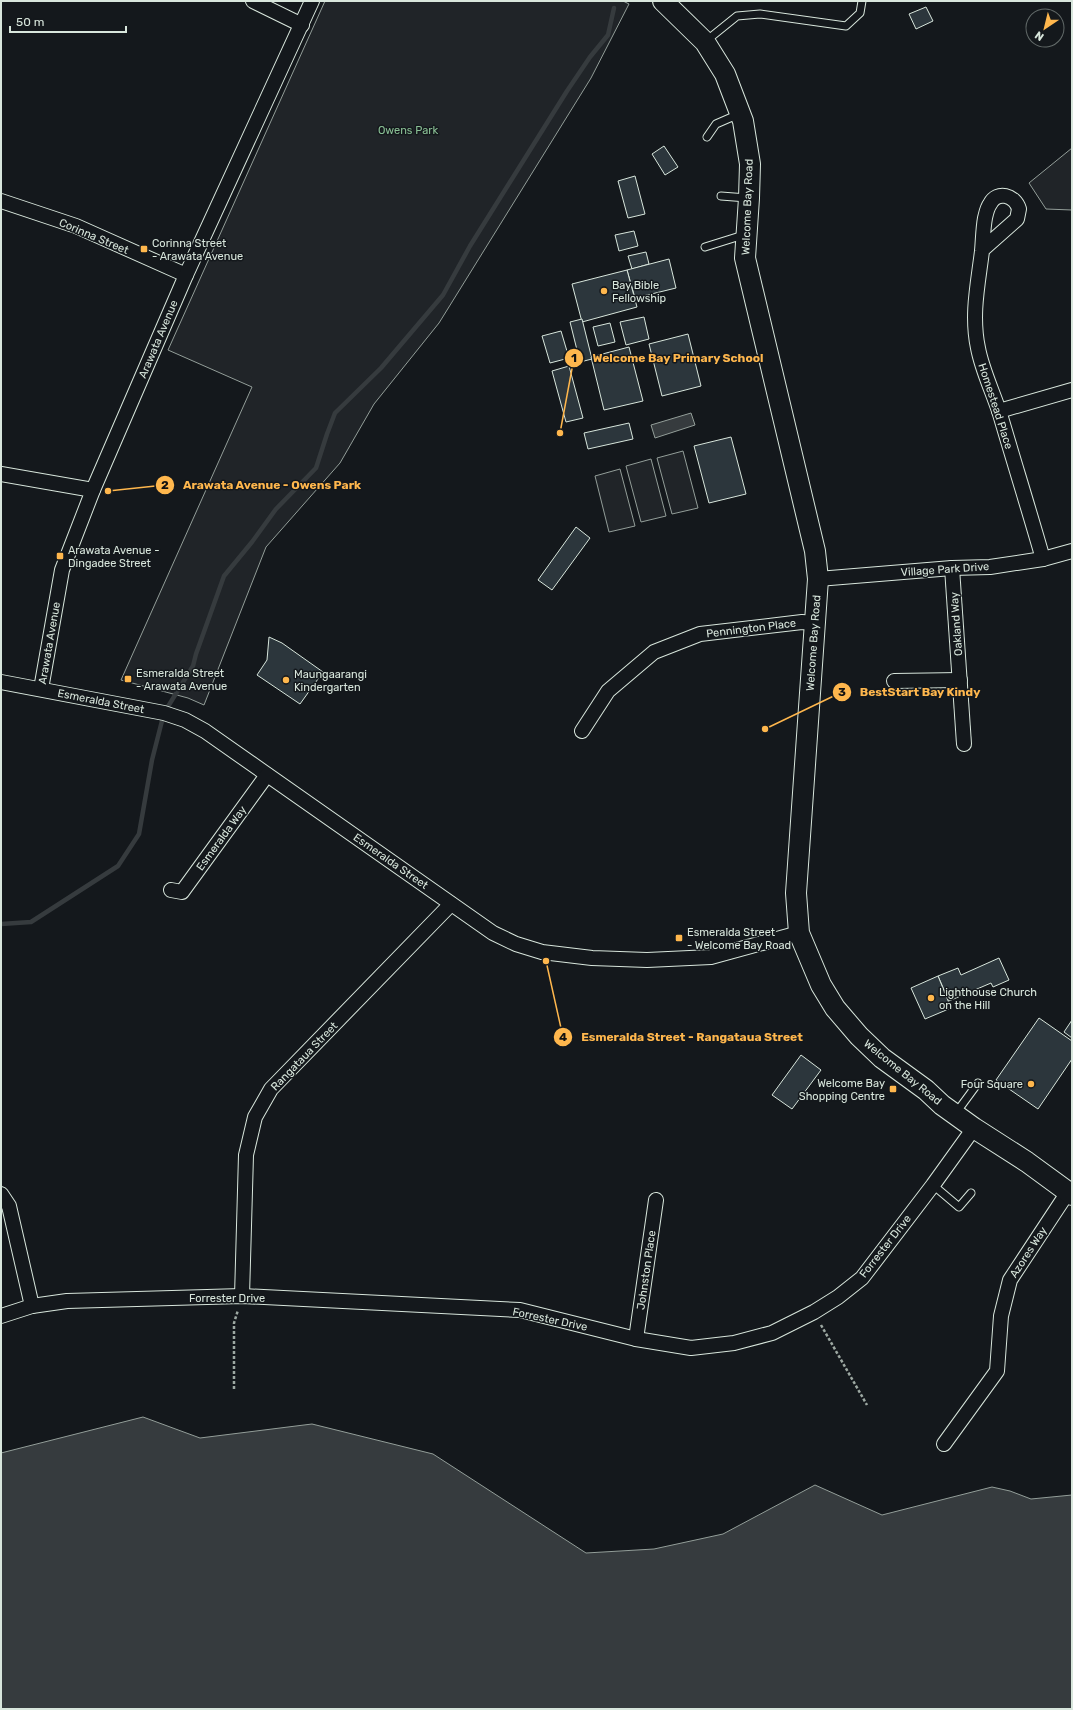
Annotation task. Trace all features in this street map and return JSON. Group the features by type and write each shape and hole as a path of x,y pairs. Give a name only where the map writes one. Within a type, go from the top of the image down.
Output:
{"main road":[{"name":"Welcome Bay Road","path":"663,1 705,42 725,74 741,114 747,138 750,164 745,258 750,285 815,551 818,579 796,893 799,933 821,985 835,1008 859,1036 882,1058 926,1090 955,1114 1027,1162 1070,1194"}],"street":[{"path":"253,1 302,24"},
{"name":"Arawata Avenue","path":"41,689 62,570 93,490 186,275 312,1"},
{"name":"Corinna Street","path":"1,201 76,226 186,275"},
{"name":"Homestead Place","path":"982,250 975,300 976,330 980,358 999,412 1043,559"},
{"path":"999,412 1072,390"},
{"path":"1,474 93,490"},
{"name":"Village Park Drive","path":"818,579 952,568 990,567 1043,559 1072,551"},
{"name":"Oakland Way","path":"952,568 964,744"},
{"name":"Pennington Place","path":"582,730 608,691 654,652 700,634 802,622 815,623"},
{"path":"894,681 960,680"},
{"name":"Esmeralda Street","path":"1,682 164,713 185,720 205,731 493,933 516,944 542,952 592,958 647,960 711,957 799,933"},
{"name":"Esmeralda Way","path":"171,890 182,892 267,775"},
{"name":"Rangataua Street","path":"242,1296 246,1155 255,1118 271,1089 451,904"},
{"name":"Forrester Drive","path":"1,1316 32,1306 67,1301 242,1296 520,1310 636,1339 691,1348 734,1343 772,1333 814,1312 838,1297 862,1278 933,1185 974,1128"},
{"path":"1,1194 9,1206 32,1306"},
{"name":"Azores Way","path":"944,1444 997,1371 1001,1316 1010,1280 1070,1194"},
{"name":"Johnston Place","path":"636,1339 656,1200"}],"lane":[{"path":"705,42 737,16 760,14 846,26 860,13 862,1"},
{"path":"707,137 716,124 741,114"},
{"path":"721,196 749,198"},
{"path":"705,247 737,237 747,236"},
{"path":"955,1114 978,1082"},
{"path":"933,1185 959,1207 971,1193"}],"path":[{"path":"234,1389 234,1323 242,1296"},
{"path":"814,1312 867,1405"}],"green space":[{"name":"Owens Park","path":"325,1 623,1 629,4 591,78 439,323 374,404 340,463 266,547 204,705 188,698 121,680 252,387 168,350"},
{"path":"1072,148 1072,210 1046,209 1029,183"},
{"path":"683,451 698,508 672,514 657,458"},
{"path":"651,459 666,516 641,522 626,466"},
{"path":"620,469 635,526 609,532 595,476"}],"shaded area":[{"path":"691,413 695,425 655,438 651,425"},
{"path":"143,1417 200,1438 312,1424 433,1454 586,1553 654,1549 723,1534 815,1485 882,1515 992,1487 1010,1491 1031,1499 1072,1495 1072,1709 1,1709 1,1453"}],"building":[{"path":"926,7 933,21 916,29 909,14"},
{"path":"664,146 678,167 665,175 652,154"},
{"path":"635,176 645,214 628,218 618,181"},
{"path":"634,231 638,246 619,251 615,235"},
{"path":"646,252 649,264 632,269 628,256"},
{"path":"669,259 676,288 635,298 627,270"},
{"name":"Bay Bible Fellowship","path":"627,270 637,307 582,322 572,284"},
{"path":"644,317 649,339 626,345 620,322"},
{"path":"582,319 592,359 580,362 570,322"},
{"path":"610,323 615,342 598,346 593,327"},
{"path":"561,331 569,358 550,363 542,336"},
{"path":"688,334 701,386 662,396 649,344"},
{"path":"629,347 643,401 604,410 591,357"},
{"path":"569,366 583,418 566,422 552,371"},
{"path":"629,423 633,439 588,449 584,433"},
{"path":"731,437 746,494 709,503 694,446"},
{"path":"576,527 590,538 552,590 538,580"},
{"path":"269,637 282,643 323,672 300,704 257,675 267,660"},
{"path":"999,958 1009,980 993,987 991,983 949,1001 938,976 958,968 961,975"},
{"name":"Lighthouse Church on the Hill","path":"938,976 951,1008 925,1019 911,988"},
{"path":"1039,1018 1072,1041 1072,1059 1038,1109 996,1080"},
{"path":"1072,1020 1072,1038 1064,1032"},
{"path":"801,1055 821,1070 792,1109 772,1095"}],"waterway":[{"path":"1,924 31,922 118,866 139,834 152,760 164,713 193,666 224,576 252,542 276,509 316,468 335,413 381,368 443,295 470,246 567,91 590,57 608,35 614,8"}],"place":[{"name":"Corinna Street - Arawata Avenue","path":"144,249"},
{"name":"Bay Bible Fellowship","path":"604,291"},
{"name":"Welcome Bay Primary School","path":"560,433"},
{"name":"Arawata Avenue - Owens Park","path":"108,491"},
{"name":"Arawata Avenue - Dingadee Street","path":"60,556"},
{"name":"Esmeralda Street - Arawata Avenue","path":"128,679"},
{"name":"Maungaarangi Kindergarten","path":"286,680"},
{"name":"BestStart Bay Kindy","path":"765,729"},
{"name":"Esmeralda Street - Welcome Bay Road","path":"679,938"},
{"name":"Esmeralda Street - Rangataua Street","path":"546,961"},
{"name":"Lighthouse Church on the Hill","path":"931,998"},
{"name":"Four Square","path":"1031,1084"},
{"name":"Welcome Bay Shopping Centre","path":"893,1089"}]}
